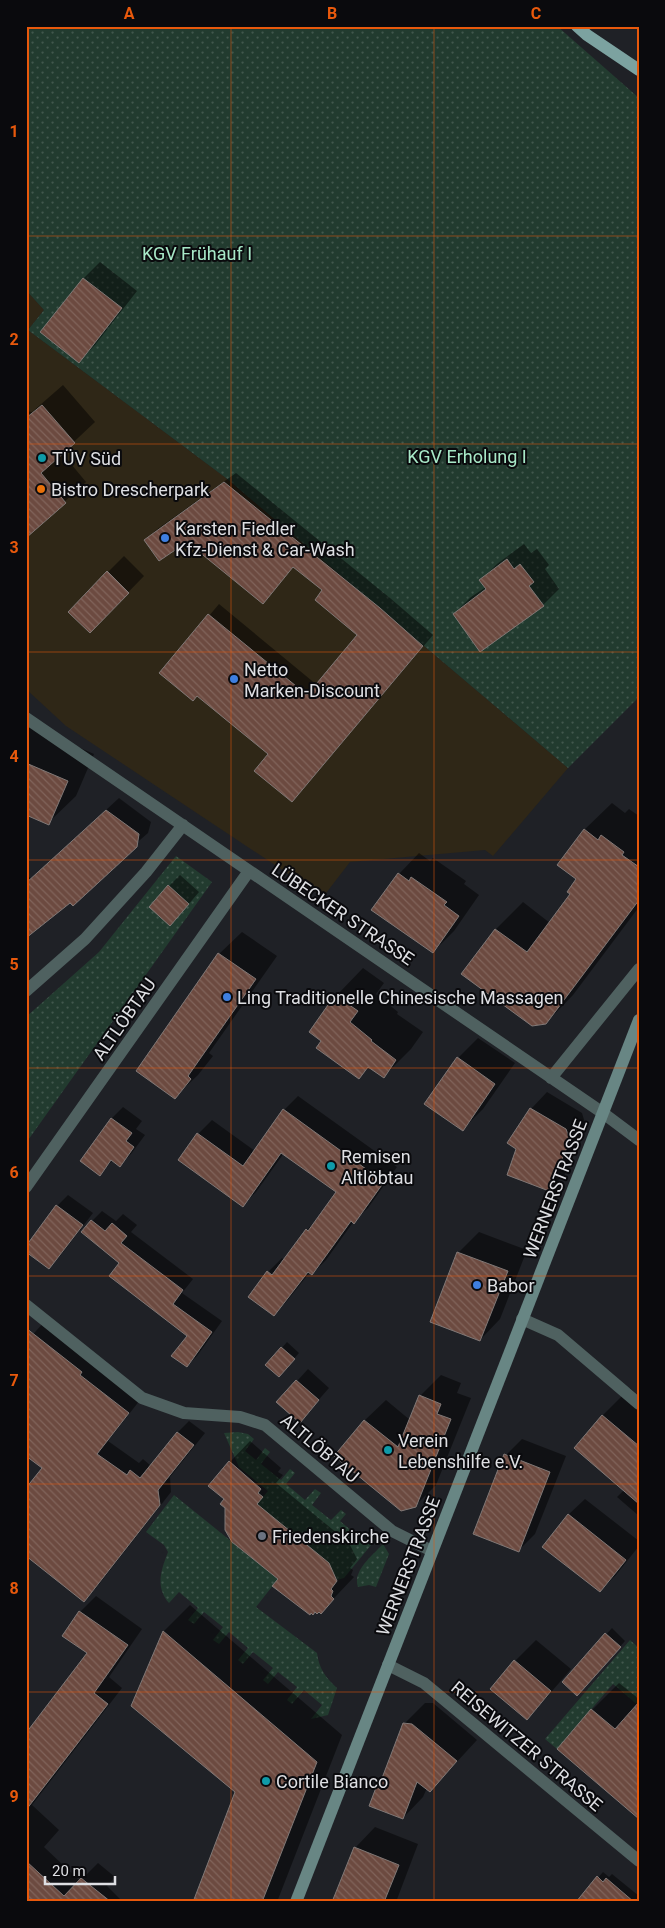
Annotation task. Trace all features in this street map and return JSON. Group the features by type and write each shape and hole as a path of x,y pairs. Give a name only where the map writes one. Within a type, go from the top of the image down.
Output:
{"main road":[{"path":"577,26 587,35 639,70"}],"street":[{"name":"LÜBECKER STRASSE","path":"26,718 603,1113 639,1140"},
{"path":"26,991 85,940 146,872 183,825"},
{"name":"ALTLÖBTAU","path":"26,1187 249,871"},
{"path":"551,1078 639,969"},
{"name":"WERNERSTRASSE","path":"296,1902 639,1020"},
{"name":"ALTLÖBTAU","path":"26,1305 142,1398 184,1413 240,1417 265,1425 392,1531 432,1551"},
{"path":"522,1319 558,1335 639,1404"},
{"name":"REISEWITZER STRASSE","path":"388,1665 424,1683 639,1861"}],"shaded area":[{"path":"26,290 44,310 28,330 226,478 568,768 493,856 485,850 350,862 323,897 66,726 26,689"}],"green space":[{"name":"KGV Erholung I","path":"26,26 557,26 639,98 639,697 568,768 226,478 28,330 44,310 26,290"},
{"path":"176,856 212,882 26,1143 26,1017 99,952"},
{"path":"238,1432 248,1434 254,1439 245,1451 256,1460 265,1448 270,1452 261,1464 281,1480 290,1469 295,1473 286,1484 305,1500 315,1489 321,1493 312,1505 331,1520 341,1510 346,1514 340,1521 365,1542 371,1535 376,1539 344,1578 337,1580 333,1573 257,1504 268,1491 239,1467 224,1433"},
{"path":"174,1495 278,1579 256,1607 317,1653 319,1664 324,1673 337,1688 328,1715 311,1719 322,1705 304,1690 292,1704 287,1700 297,1687 278,1672 268,1684 263,1680 273,1668 253,1652 243,1664 238,1660 248,1648 229,1632 219,1644 213,1640 223,1627 204,1612 194,1624 188,1620 198,1608 179,1592 169,1603 162,1591 161,1585 163,1565 168,1552 164,1545 146,1532"},
{"path":"383,1544 389,1554 376,1587 369,1585 358,1587 358,1575 361,1569"},
{"path":"630,1640 639,1648 639,1706 613,1684 557,1749 545,1739"}],"building":[{"path":"83,278 122,308 79,363 40,332"},
{"name":"TÜV Süd","path":"42,405 75,443 41,473 66,503 26,538 26,418"},
{"path":"224,482 380,608 423,646 292,802 254,771 268,754 197,696 193,701 159,673 208,614 307,695 357,635 315,600 322,590 293,567 263,604 187,542 159,561 144,540"},
{"path":"507,559 514,569 520,564 534,582 529,586 544,606 480,652 453,614 486,589 479,580"},
{"path":"107,571 129,593 90,633 68,612"},
{"path":"26,763 68,781 49,825 26,815"},
{"path":"106,810 139,834 137,847 73,906 70,903 26,938 26,883"},
{"path":"584,829 598,840 601,835 624,852 622,855 639,867 639,900 546,1024 532,1026 461,974 495,929 527,952 570,894 567,892 576,879 557,865"},
{"path":"398,873 409,881 411,877 447,902 444,905 459,916 433,953 371,910"},
{"path":"168,885 189,904 170,926 149,907"},
{"path":"218,953 256,979 188,1076 191,1079 175,1099 136,1071"},
{"path":"335,995 358,1011 350,1022 396,1060 384,1078 368,1067 359,1079 316,1048 321,1041 309,1032"},
{"path":"457,1057 495,1084 463,1131 424,1104"},
{"path":"530,1108 566,1129 570,1140 549,1191 507,1175 516,1149 507,1143"},
{"path":"283,1109 384,1182 354,1224 351,1221 312,1275 308,1272 274,1316 248,1297 267,1271 272,1275 306,1229 308,1231 336,1192 281,1153 243,1207 178,1160 197,1133 243,1166"},
{"path":"111,1118 132,1133 126,1141 134,1147 120,1167 111,1160 100,1176 80,1161"},
{"path":"56,1205 83,1225 49,1269 26,1252 26,1246"},
{"path":"91,1220 105,1231 112,1223 127,1236 121,1243 183,1290 173,1304 212,1332 187,1367 171,1356 187,1336 109,1276 119,1263 81,1232"},
{"path":"457,1252 508,1271 480,1341 430,1322"},
{"path":"26,1328 82,1372 80,1375 129,1413 97,1454 127,1475 130,1470 140,1478 177,1432 194,1445 158,1490 160,1505 84,1602 26,1556 26,1488 42,1468 26,1456"},
{"path":"281,1347 295,1359 279,1377 265,1365"},
{"path":"296,1380 319,1400 300,1423 276,1402"},
{"name":"Verein Lebenshilfe e.V.","path":"419,1395 441,1404 437,1414 451,1419 416,1507 401,1511 334,1456 364,1420 398,1447"},
{"path":"602,1415 639,1446 639,1504 574,1448"},
{"path":"504,1454 550,1472 519,1552 473,1534"},
{"name":"Friedenskirche","path":"229,1461 261,1489 258,1493 263,1497 257,1504 329,1563 337,1581 331,1589 333,1591 331,1596 334,1599 321,1614 315,1612 313,1615 311,1613 310,1615 272,1586 278,1579 232,1542 225,1530 225,1508 220,1504 224,1499 208,1486"},
{"path":"568,1514 626,1560 600,1592 542,1547"},
{"path":"79,1611 128,1645 94,1693 108,1704 26,1810 26,1733 87,1653 62,1636"},
{"name":"Cortile Bianco","path":"163,1631 317,1762 262,1902 193,1902 235,1792 131,1706"},
{"path":"605,1633 621,1647 577,1696 562,1682"},
{"path":"514,1660 551,1691 527,1720 490,1689"},
{"path":"639,1702 639,1819 557,1749 591,1709 615,1729"},
{"path":"403,1723 412,1724 457,1761 430,1792 417,1782 403,1819 369,1806 377,1785 379,1786"},
{"path":"354,1847 399,1865 384,1902 332,1902"},
{"path":"26,1861 64,1896 81,1878 111,1902 26,1902"},
{"path":"597,1876 603,1882 606,1878 634,1902 576,1902"}],"place":[{"name":"TÜV Süd","path":"42,458"},
{"name":"Bistro Drescherpark","path":"41,489"},
{"name":"Karsten Fiedler Kfz-Dienst & Car-Wash","path":"165,538"},
{"name":"Netto Marken-Discount","path":"234,679"},
{"name":"Ling Traditionelle Chinesische Massagen","path":"227,997"},
{"name":"Remisen Altlöbtau","path":"331,1166"},
{"name":"Babor","path":"477,1285"},
{"name":"Verein Lebenshilfe e.V.","path":"388,1450"},
{"name":"Friedenskirche","path":"262,1536"},
{"name":"Cortile Bianco","path":"266,1781"}],"park label":[{"name":"KGV Frühauf I","path":"197,253"}]}
